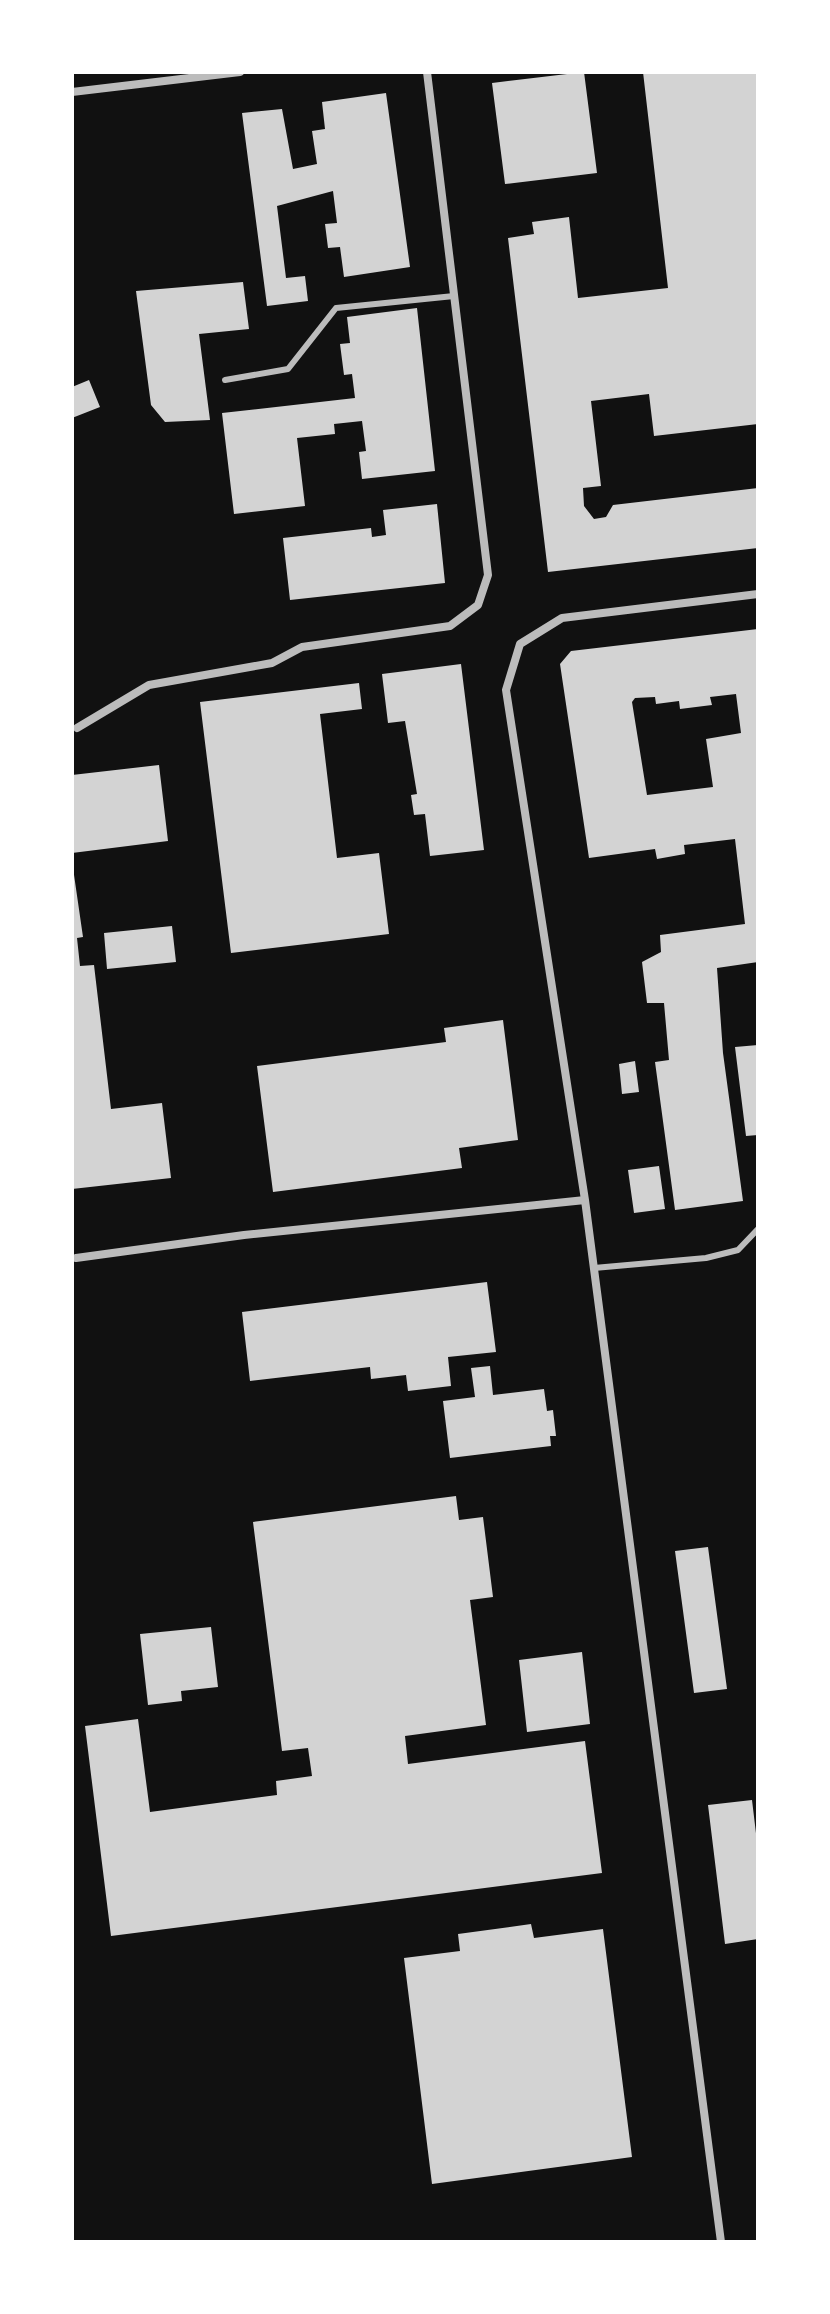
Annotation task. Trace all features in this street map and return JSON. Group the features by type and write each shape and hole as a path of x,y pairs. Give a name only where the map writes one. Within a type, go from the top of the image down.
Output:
{"street":[{"path":"72,92 240,72"},
{"path":"77,728 149,685 272,663 302,647 450,626 478,605 488,575 427,72"},
{"path":"721,2242 585,1200 506,690 520,644 562,618 758,594"},
{"path":"76,1258 244,1235 585,1200"}],"lane":[{"path":"225,380 288,369 336,308 454,296"},
{"path":"594,1268 716,1256 738,1250 758,1229"}],"building":[{"path":"584,72 597,173 505,184 492,83"},
{"path":"643,72 758,72 758,424 654,436 649,394 591,401 601,486 583,488 584,506 594,519 606,517 613,505 758,488 758,548 548,572 508,238 534,234 532,222 569,217 578,298 668,288"},
{"path":"386,93 410,267 344,277 340,247 328,248 325,224 337,223 333,191 277,206 286,278 305,276 308,301 267,306 242,113 282,109 293,169 317,164 312,131 325,129 322,102"},
{"path":"243,282 249,329 199,334 210,420 165,422 151,405 136,291"},
{"path":"417,308 435,471 362,479 359,452 366,451 362,421 334,424 335,434 297,438 305,506 234,514 222,413 355,398 352,374 344,375 340,344 350,343 347,317"},
{"path":"89,380 100,407 72,418 72,387"},
{"path":"437,504 445,583 290,600 283,538 371,528 372,537 386,535 383,510"},
{"path":"758,629 758,962 717,968 723,1053 743,1201 675,1210 655,1062 669,1060 664,1003 647,1003 642,962 661,952 660,935 745,924 735,839 684,845 685,854 657,859 655,849 589,858 560,664 571,651","holes":["736,694 741,733 706,739 713,787 647,795 632,702 635,698 655,697 656,704 679,701 680,709 712,705 710,697"]},
{"path":"461,664 484,850 430,856 425,814 414,815 411,795 417,794 405,721 388,723 382,674"},
{"path":"359,683 362,709 320,714 337,858 379,853 389,934 231,953 200,702"},
{"path":"159,765 168,841 72,853 72,775"},
{"path":"72,861 83,937 77,938 80,966 94,965 111,1109 162,1103 171,1178 72,1189"},
{"path":"172,926 176,962 107,969 104,933"},
{"path":"503,1020 518,1140 459,1148 462,1168 273,1192 257,1066 446,1042 444,1028"},
{"path":"758,1045 758,1135 746,1136 735,1047"},
{"path":"635,1061 639,1092 622,1094 619,1064"},
{"path":"659,1166 665,1209 634,1213 628,1170"},
{"path":"487,1282 496,1352 448,1357 451,1386 408,1391 406,1375 371,1379 370,1367 250,1381 242,1312"},
{"path":"490,1366 493,1395 544,1389 547,1411 553,1410 556,1436 550,1436 551,1446 450,1458 443,1401 475,1397 471,1368"},
{"path":"456,1496 459,1520 483,1517 493,1597 470,1600 486,1725 405,1736 408,1764 585,1741 602,1873 111,1936 85,1726 138,1719 150,1812 277,1795 276,1781 312,1776 308,1748 282,1751 253,1522"},
{"path":"708,1547 727,1689 694,1693 675,1551"},
{"path":"211,1627 218,1687 181,1691 182,1701 148,1705 140,1634"},
{"path":"582,1652 590,1724 527,1732 519,1660"},
{"path":"752,1800 758,1850 758,1939 725,1944 708,1805"},
{"path":"531,1924 534,1938 603,1929 632,2157 432,2184 404,1958 460,1951 458,1934"}]}
